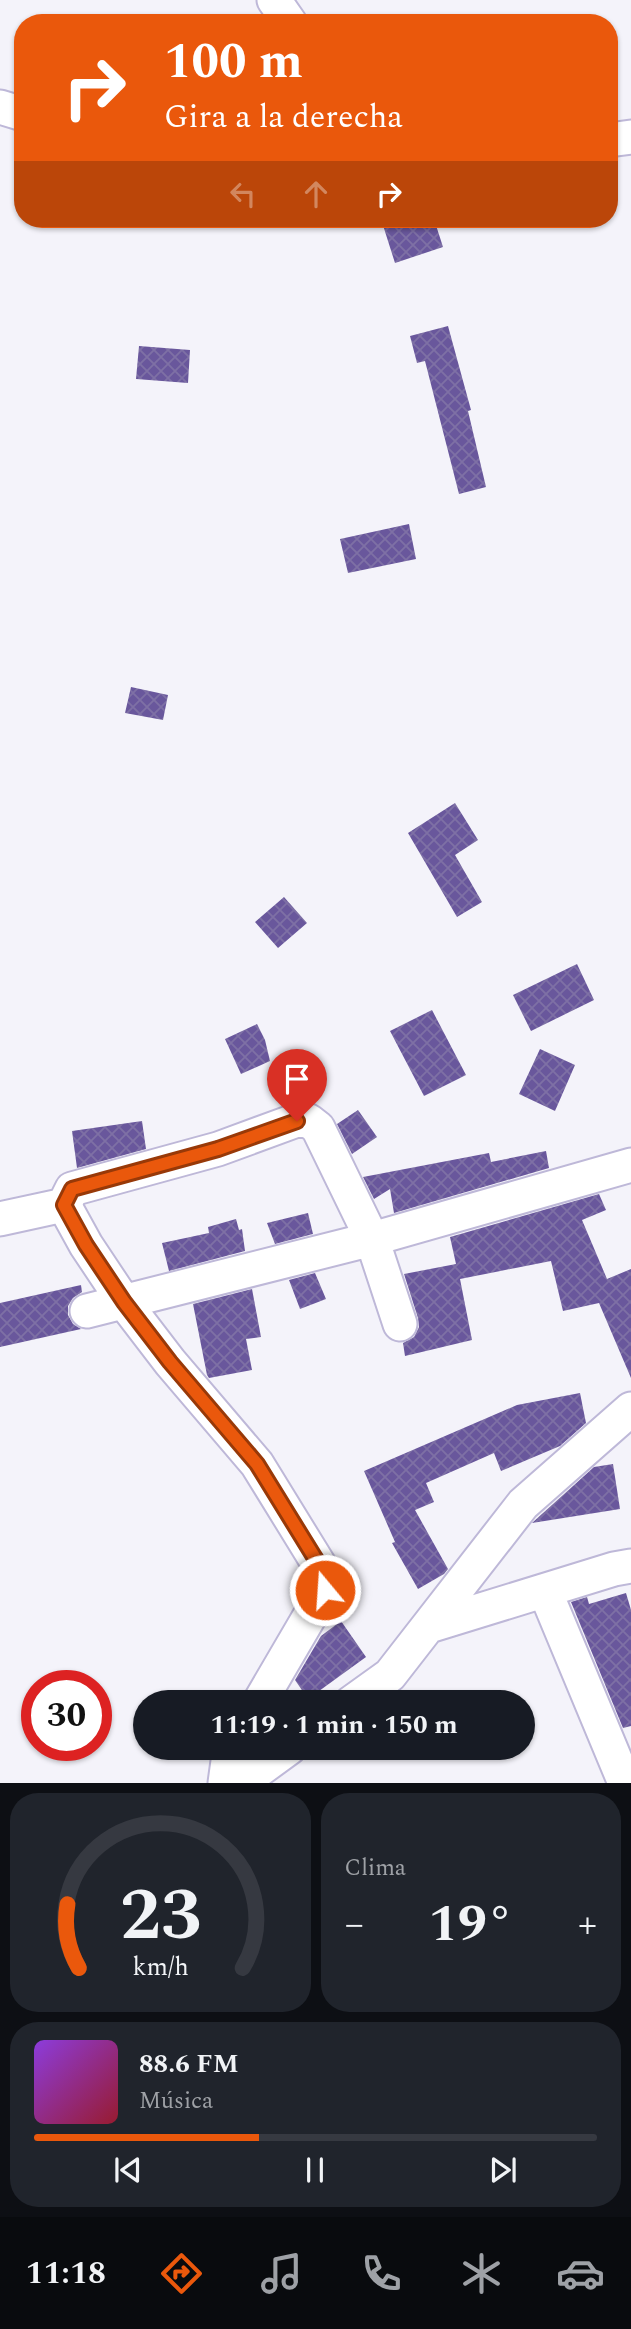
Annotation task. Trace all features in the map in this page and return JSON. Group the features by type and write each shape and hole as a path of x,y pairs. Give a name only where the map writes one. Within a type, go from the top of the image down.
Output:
{"street":[{"path":"64,1205 72,1189 218,1149 297,1121 309,1121 318,1128 372,1238 400,1324"},
{"path":"87,1311 372,1238 631,1165"},
{"path":"0,1219 64,1205"},
{"path":"64,1205 86,1245 124,1302 170,1362 257,1464 326,1576 325,1590 267,1690"},
{"path":"369,1690 390,1675 523,1504 631,1409"},
{"path":"429,1626 631,1566"},
{"path":"545,1591 625,1783"},
{"path":"225,1783 228,1760"},
{"path":"241,1783 273,1760"}],"building":[{"path":"384,228 437,228 443,247 395,263"},
{"path":"448,326 471,410 468,411 486,487 459,494 425,361 417,363 410,336"},
{"path":"139,346 190,350 188,383 136,379"},
{"path":"409,524 416,559 348,573 340,539"},
{"path":"131,687 168,695 163,720 125,713"},
{"path":"455,803 478,840 455,855 482,902 457,917 408,833"},
{"path":"284,897 307,923 278,948 255,922"},
{"path":"577,964 594,1000 531,1031 513,995"},
{"path":"432,1010 466,1075 424,1096 390,1031"},
{"path":"257,1024 265,1040 270,1061 241,1074 225,1039"},
{"path":"540,1049 575,1065 555,1111 519,1094"},
{"path":"358,1110 377,1137 352,1154 337,1124"},
{"path":"142,1121 146,1149 77,1168 72,1131"},
{"path":"546,1151 549,1168 394,1213 390,1189 374,1199 363,1177 489,1153 491,1162"},
{"path":"599,1194 606,1210 582,1220 607,1279 631,1269 631,1378 599,1303 563,1311 551,1261 460,1279 472,1340 405,1356 403,1343 414,1337 419,1327 404,1274 456,1264 450,1237"},
{"path":"308,1213 313,1234 275,1244 267,1223"},
{"path":"236,1219 239,1230 242,1229 245,1251 169,1271 162,1243 209,1233 208,1227"},
{"path":"315,1273 326,1299 300,1309 289,1280"},
{"path":"81,1285 82,1292 73,1298 68,1306 68,1315 73,1324 81,1329 0,1347 0,1303"},
{"path":"252,1289 261,1337 246,1339 252,1370 209,1378 193,1304"},
{"path":"580,1393 586,1423 560,1446 501,1471 494,1453 426,1483 434,1502 415,1510 448,1569 418,1589 392,1543 395,1542 364,1471 517,1405"},
{"path":"613,1464 620,1509 532,1523 594,1467"},
{"path":"626,1593 631,1610 631,1726 623,1728 571,1602 587,1597 589,1604"},
{"path":"341,1621 366,1657 320,1690 302,1690 295,1680 321,1636"}],"route":[{"path":"297,1121 218,1149 72,1189 64,1205 86,1245 124,1302 170,1362 257,1464 326,1576 325,1590"}]}
